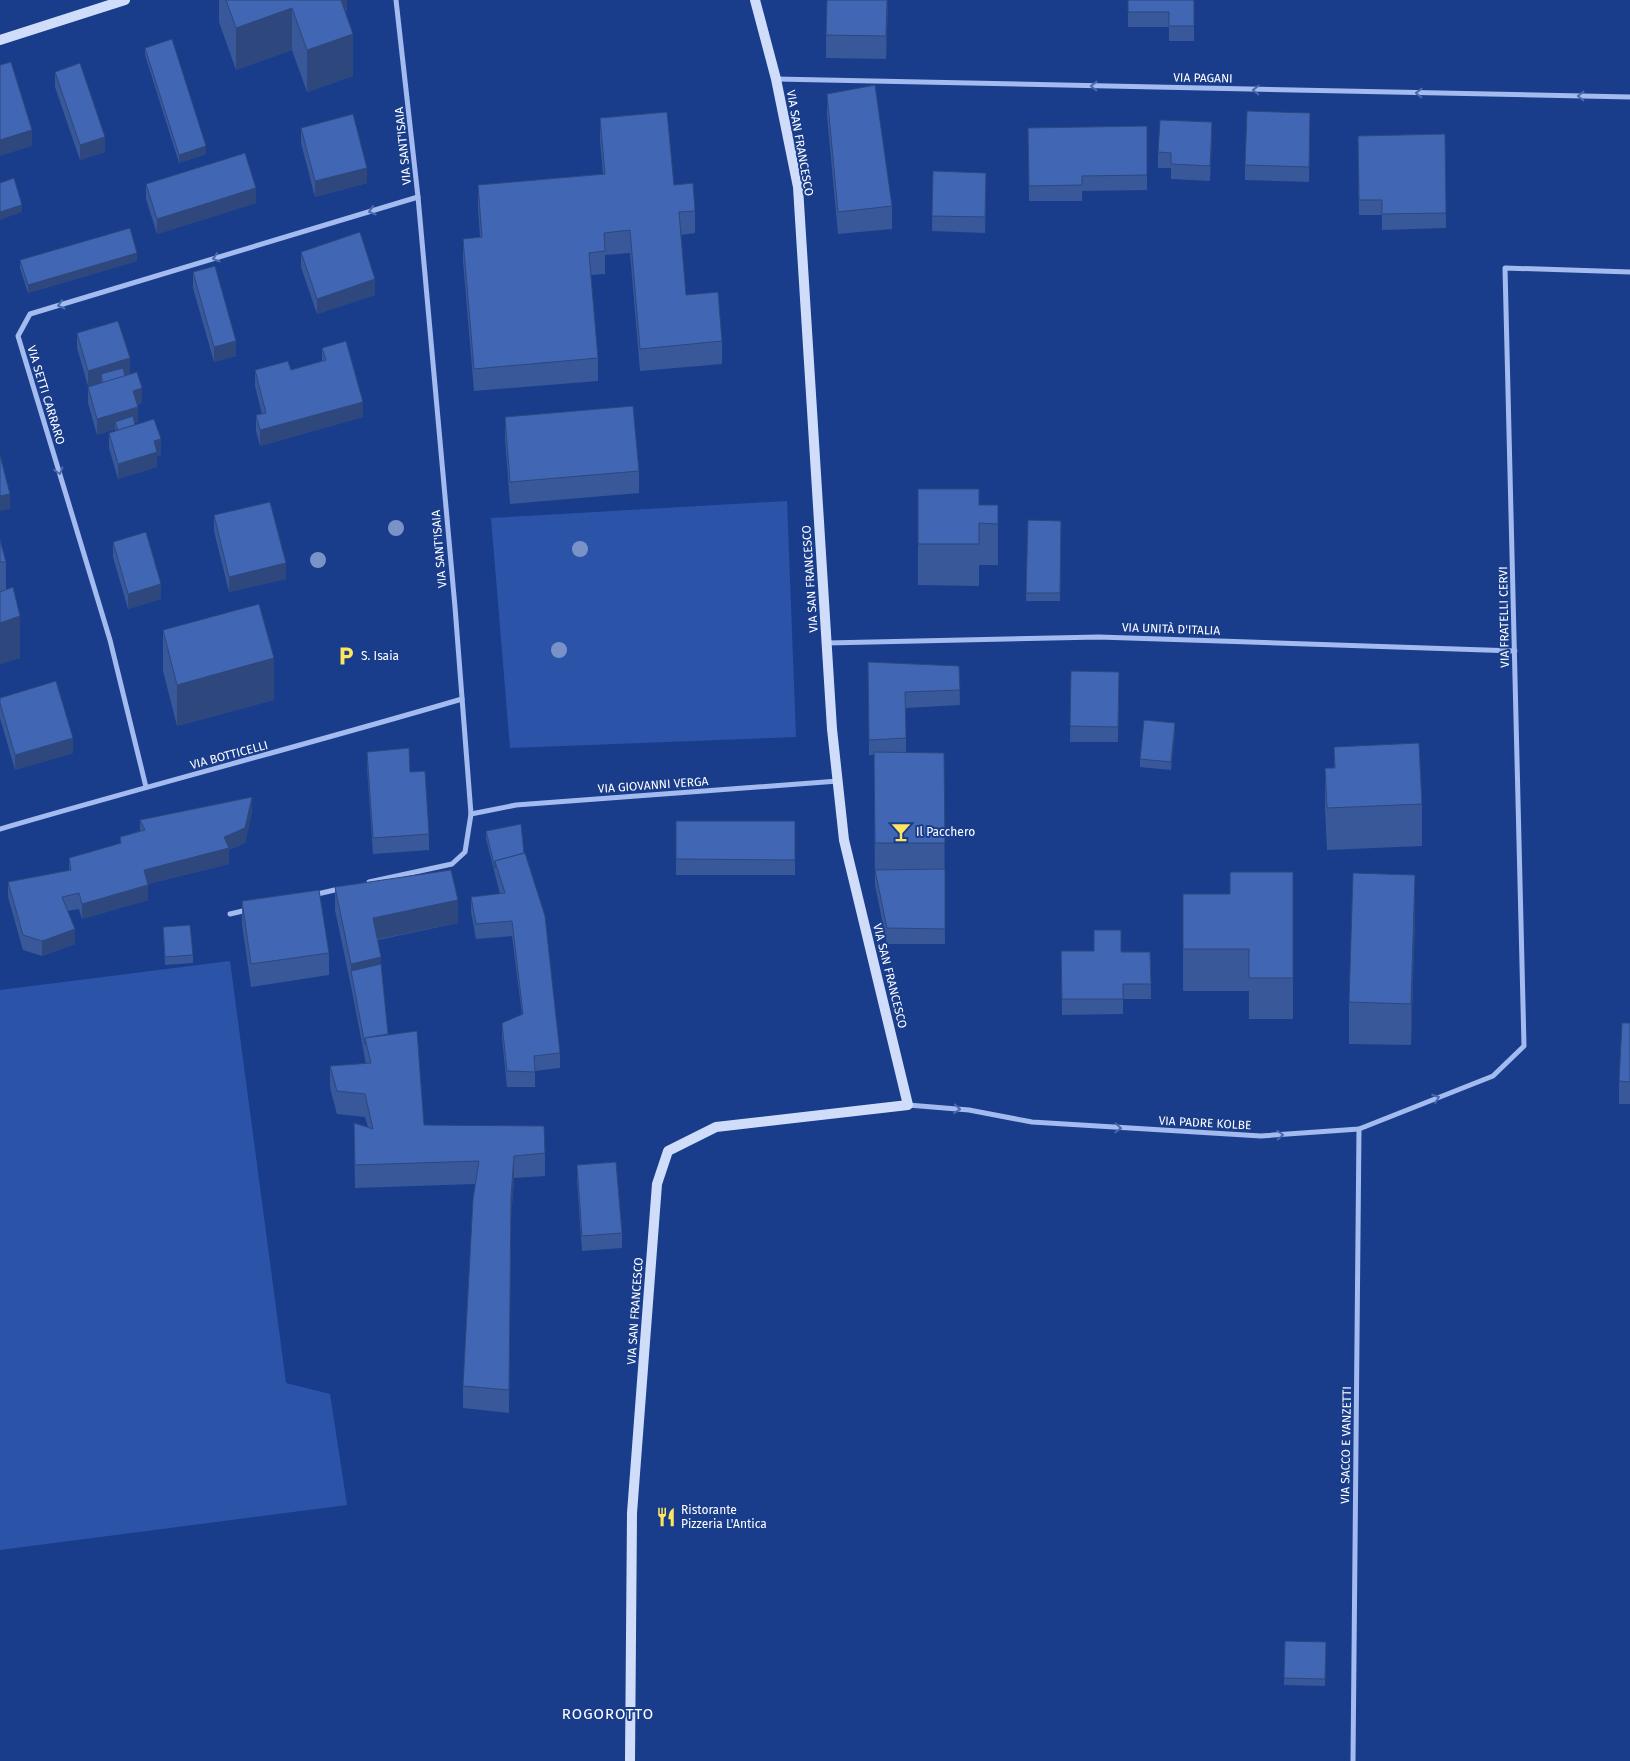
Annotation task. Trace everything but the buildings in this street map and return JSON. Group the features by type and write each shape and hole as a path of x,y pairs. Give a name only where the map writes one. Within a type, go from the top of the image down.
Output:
{"street":[{"path":"0,40 125,0"},
{"name":"VIA SANT'ISAIA","path":"365,883 452,864 465,852 470,814 462,699 418,197 396,0"},
{"name":"VIA SAN FRANCESCO","path":"630,1761 632,1513 657,1184 668,1151 716,1127 908,1105 844,840 832,729 798,187 776,80 755,0"},
{"name":"VIA PAGANI","path":"776,80 1630,97"},
{"name":"VIA SETTI CARRARO","path":"146,787 110,640 18,336 30,314 418,197"},
{"name":"VIA FRATELLI CERVI","path":"1493,1076 1524,1046 1505,268 1630,272"},
{"name":"VIA UNITÀ D'ITALIA","path":"827,643 1099,637 1515,652"},
{"name":"VIA BOTTICELLI","path":"0,829 146,787 290,749 462,699"},
{"name":"VIA GIOVANNI VERGA","path":"470,814 516,805 838,781"},
{"path":"307,896 346,888"},
{"path":"230,914 249,910"},
{"name":"VIA PADRE KOLBE","path":"908,1105 969,1110 1032,1122 1261,1136 1359,1129 1493,1076"},
{"name":"VIA SACCO E VANZETTI","path":"1353,1761 1359,1129"}],"shaded area":[{"path":"787,501 796,737 510,748 491,518"},
{"path":"230,961 286,1383 330,1394 347,1505 0,1550 0,990"}],"place":[{"name":"S. Isaia","path":"346,656"},
{"name":"Il Pacchero","path":"901,832"},
{"name":"Ristorante Pizzeria L'Antica","path":"666,1517"}],"district":[{"name":"ROGOROTTO","path":"608,1714"}]}
